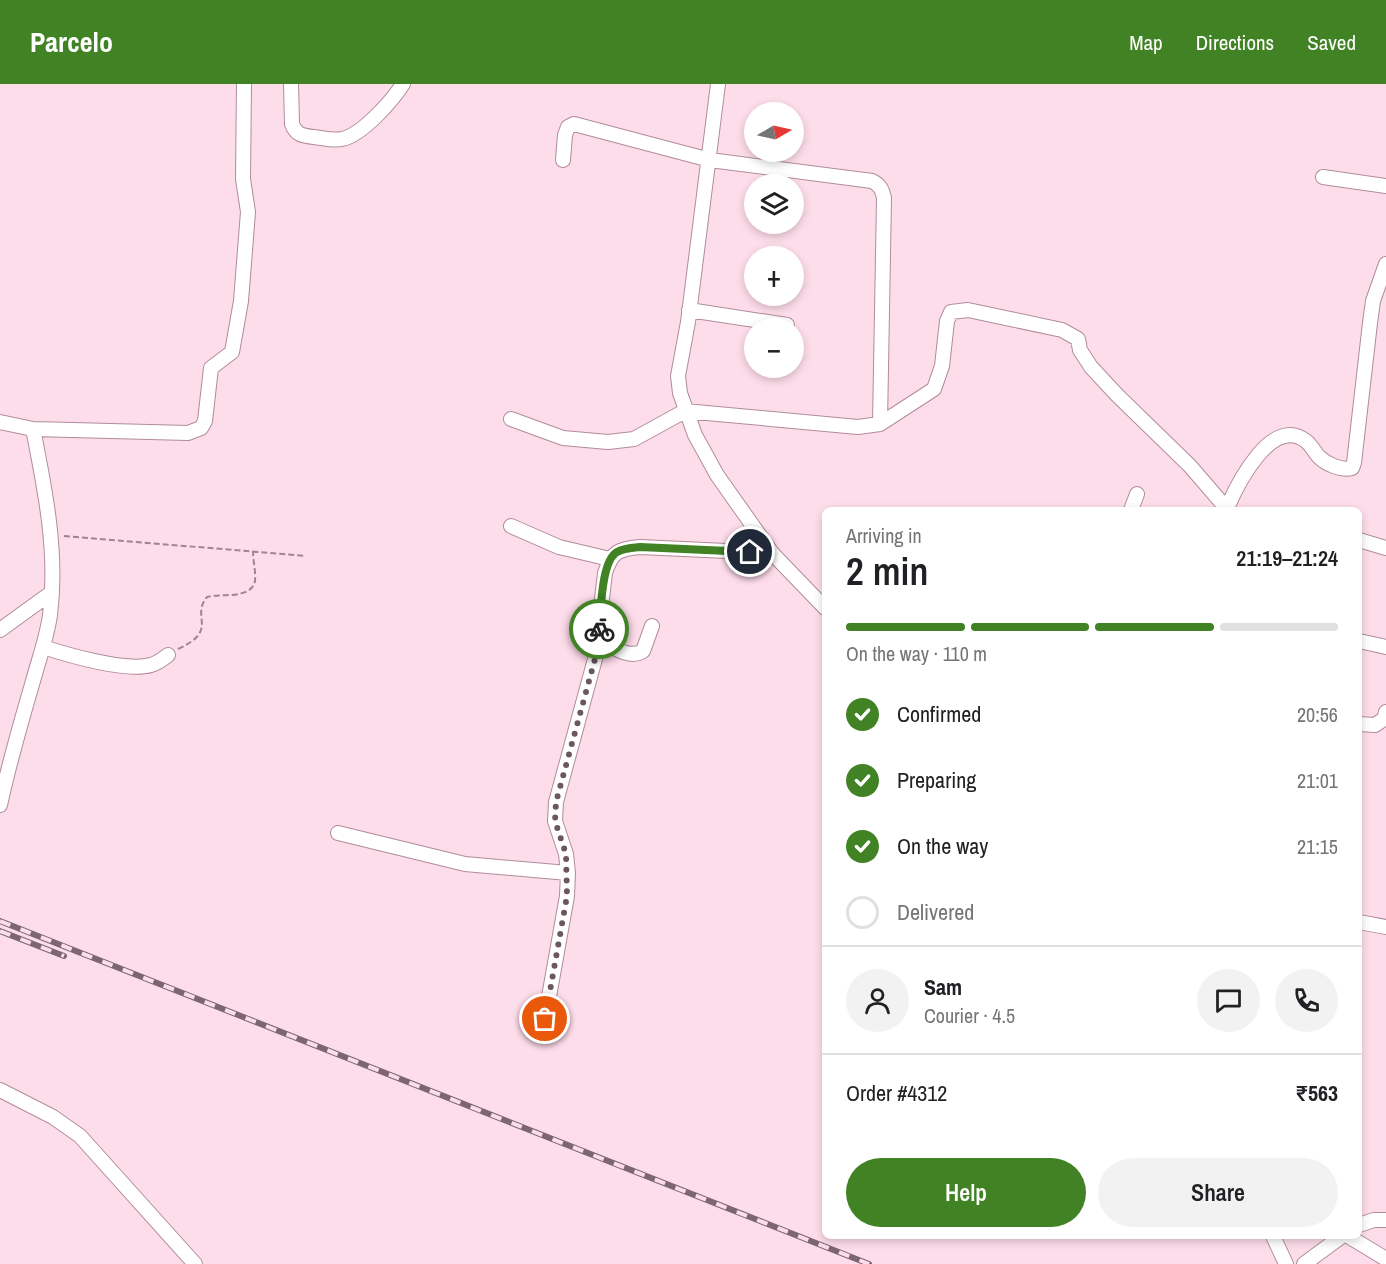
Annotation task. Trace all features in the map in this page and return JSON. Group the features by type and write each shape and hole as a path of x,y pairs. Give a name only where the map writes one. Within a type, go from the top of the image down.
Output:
{"street":[{"path":"0,422 33,429 188,433 201,428 205,421 211,368 232,352 240,301 248,212 243,179 244,84"},
{"path":"291,84 294,130 303,136 337,140 349,137 363,126 395,96 403,84"},
{"path":"718,84 710,160 678,376 685,411 717,475 772,553 822,605"},
{"path":"563,160 565,135 568,127 574,124 710,160 872,182 879,185 882,190 880,424"},
{"path":"1323,177 1386,186"},
{"path":"1229,507 1246,469 1277,438 1296,437 1305,440 1325,462 1343,469 1352,468 1373,301 1386,264"},
{"path":"689,310 744,318"},
{"path":"511,420 563,438 621,442 645,435 685,411 858,427 880,424 934,389 942,366 947,321 951,312 968,310 1062,330 1078,339 1085,360 1110,388 1190,466 1226,507"},
{"path":"0,805 50,616 49,535 45,490 33,429"},
{"path":"1132,507 1137,494"},
{"path":"511,526 559,547 610,559"},
{"path":"1362,541 1386,548"},
{"path":"545,1019 567,896 566,854 555,821 556,802 595,659 605,573 610,559 627,548 640,547 772,553"},
{"path":"0,630 51,593"},
{"path":"598,638 629,655 637,655 643,651 652,626"},
{"path":"1362,642 1386,647"},
{"path":"43,647 77,658 138,666 150,665 168,655"},
{"path":"1362,724 1374,724 1384,719 1386,712"},
{"path":"338,833 465,864 568,873"},
{"path":"1362,923 1386,927"},
{"path":"0,1090 53,1117 80,1136 195,1264"},
{"path":"1362,1224 1374,1220 1386,1220"},
{"path":"1274,1239 1286,1264"},
{"path":"1304,1264 1338,1239"},
{"path":"1353,1239 1386,1259"}],"path":[{"path":"49,535 306,556"},
{"path":"168,655 198,637 201,630 203,602 207,597 241,594 249,591 255,580 253,551"}],"railway":[{"path":"0,921 869,1264"},
{"path":"0,931 64,956"}],"way so far":[{"path":"545,1019 567,896 566,854 555,821 556,802 595,659 599,629"}],"route":[{"path":"599,629 605,573 610,559 616,553 627,548 640,547 750,552"}]}
